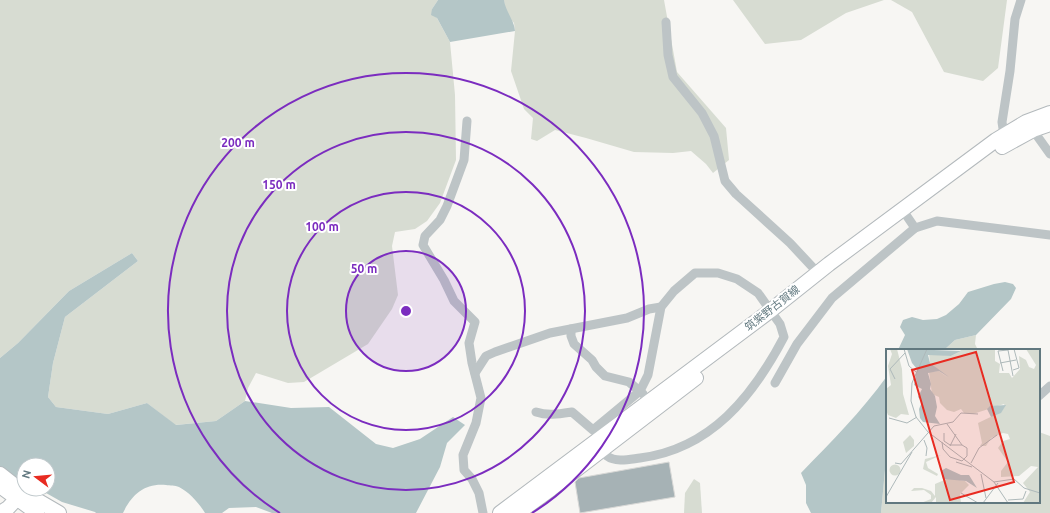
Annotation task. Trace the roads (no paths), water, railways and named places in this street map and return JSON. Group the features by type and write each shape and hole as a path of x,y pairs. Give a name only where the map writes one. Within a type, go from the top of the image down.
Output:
{"main road":[{"name":"筑紫野古賀線","path":"500,513 599,446 650,400 772,314 818,273 1006,139 1050,113"},
{"name":"筑紫野古賀線","path":"1030,126 1050,124"},
{"name":"筑紫野古賀線","path":"518,513 599,446 904,213"},
{"path":"0,474 10,495 36,513"},
{"path":"0,513 10,495"},
{"path":"10,495 59,513"}],"street":[{"path":"1006,139 1002,122 1016,19 1021,0"},
{"path":"666,22 668,55 673,77 702,113 714,136 718,146 725,181 736,194 790,243 818,273"},
{"path":"467,121 464,160 447,206 440,220 425,236 423,245 444,280 454,301 475,322 469,344 481,398 476,423 462,454 464,470 472,480 479,493 483,513"},
{"path":"1030,126 1050,154"},
{"path":"904,213 915,228"},
{"path":"775,383 796,344 832,298 915,228 937,221 1050,236"},
{"path":"536,412 557,415 572,412 593,430 640,391 648,375 661,307 674,291 695,273 718,273 737,279 758,294 780,324 784,337 742,401 724,420 701,437 657,456 613,459 607,456 599,446"},
{"path":"475,373 486,356 495,352 550,333 627,318 649,309 661,307"},
{"path":"571,329 571,336 574,344 592,360 596,367 605,376 629,382 650,400"},
{"path":"1040,395 1050,386"}]}
